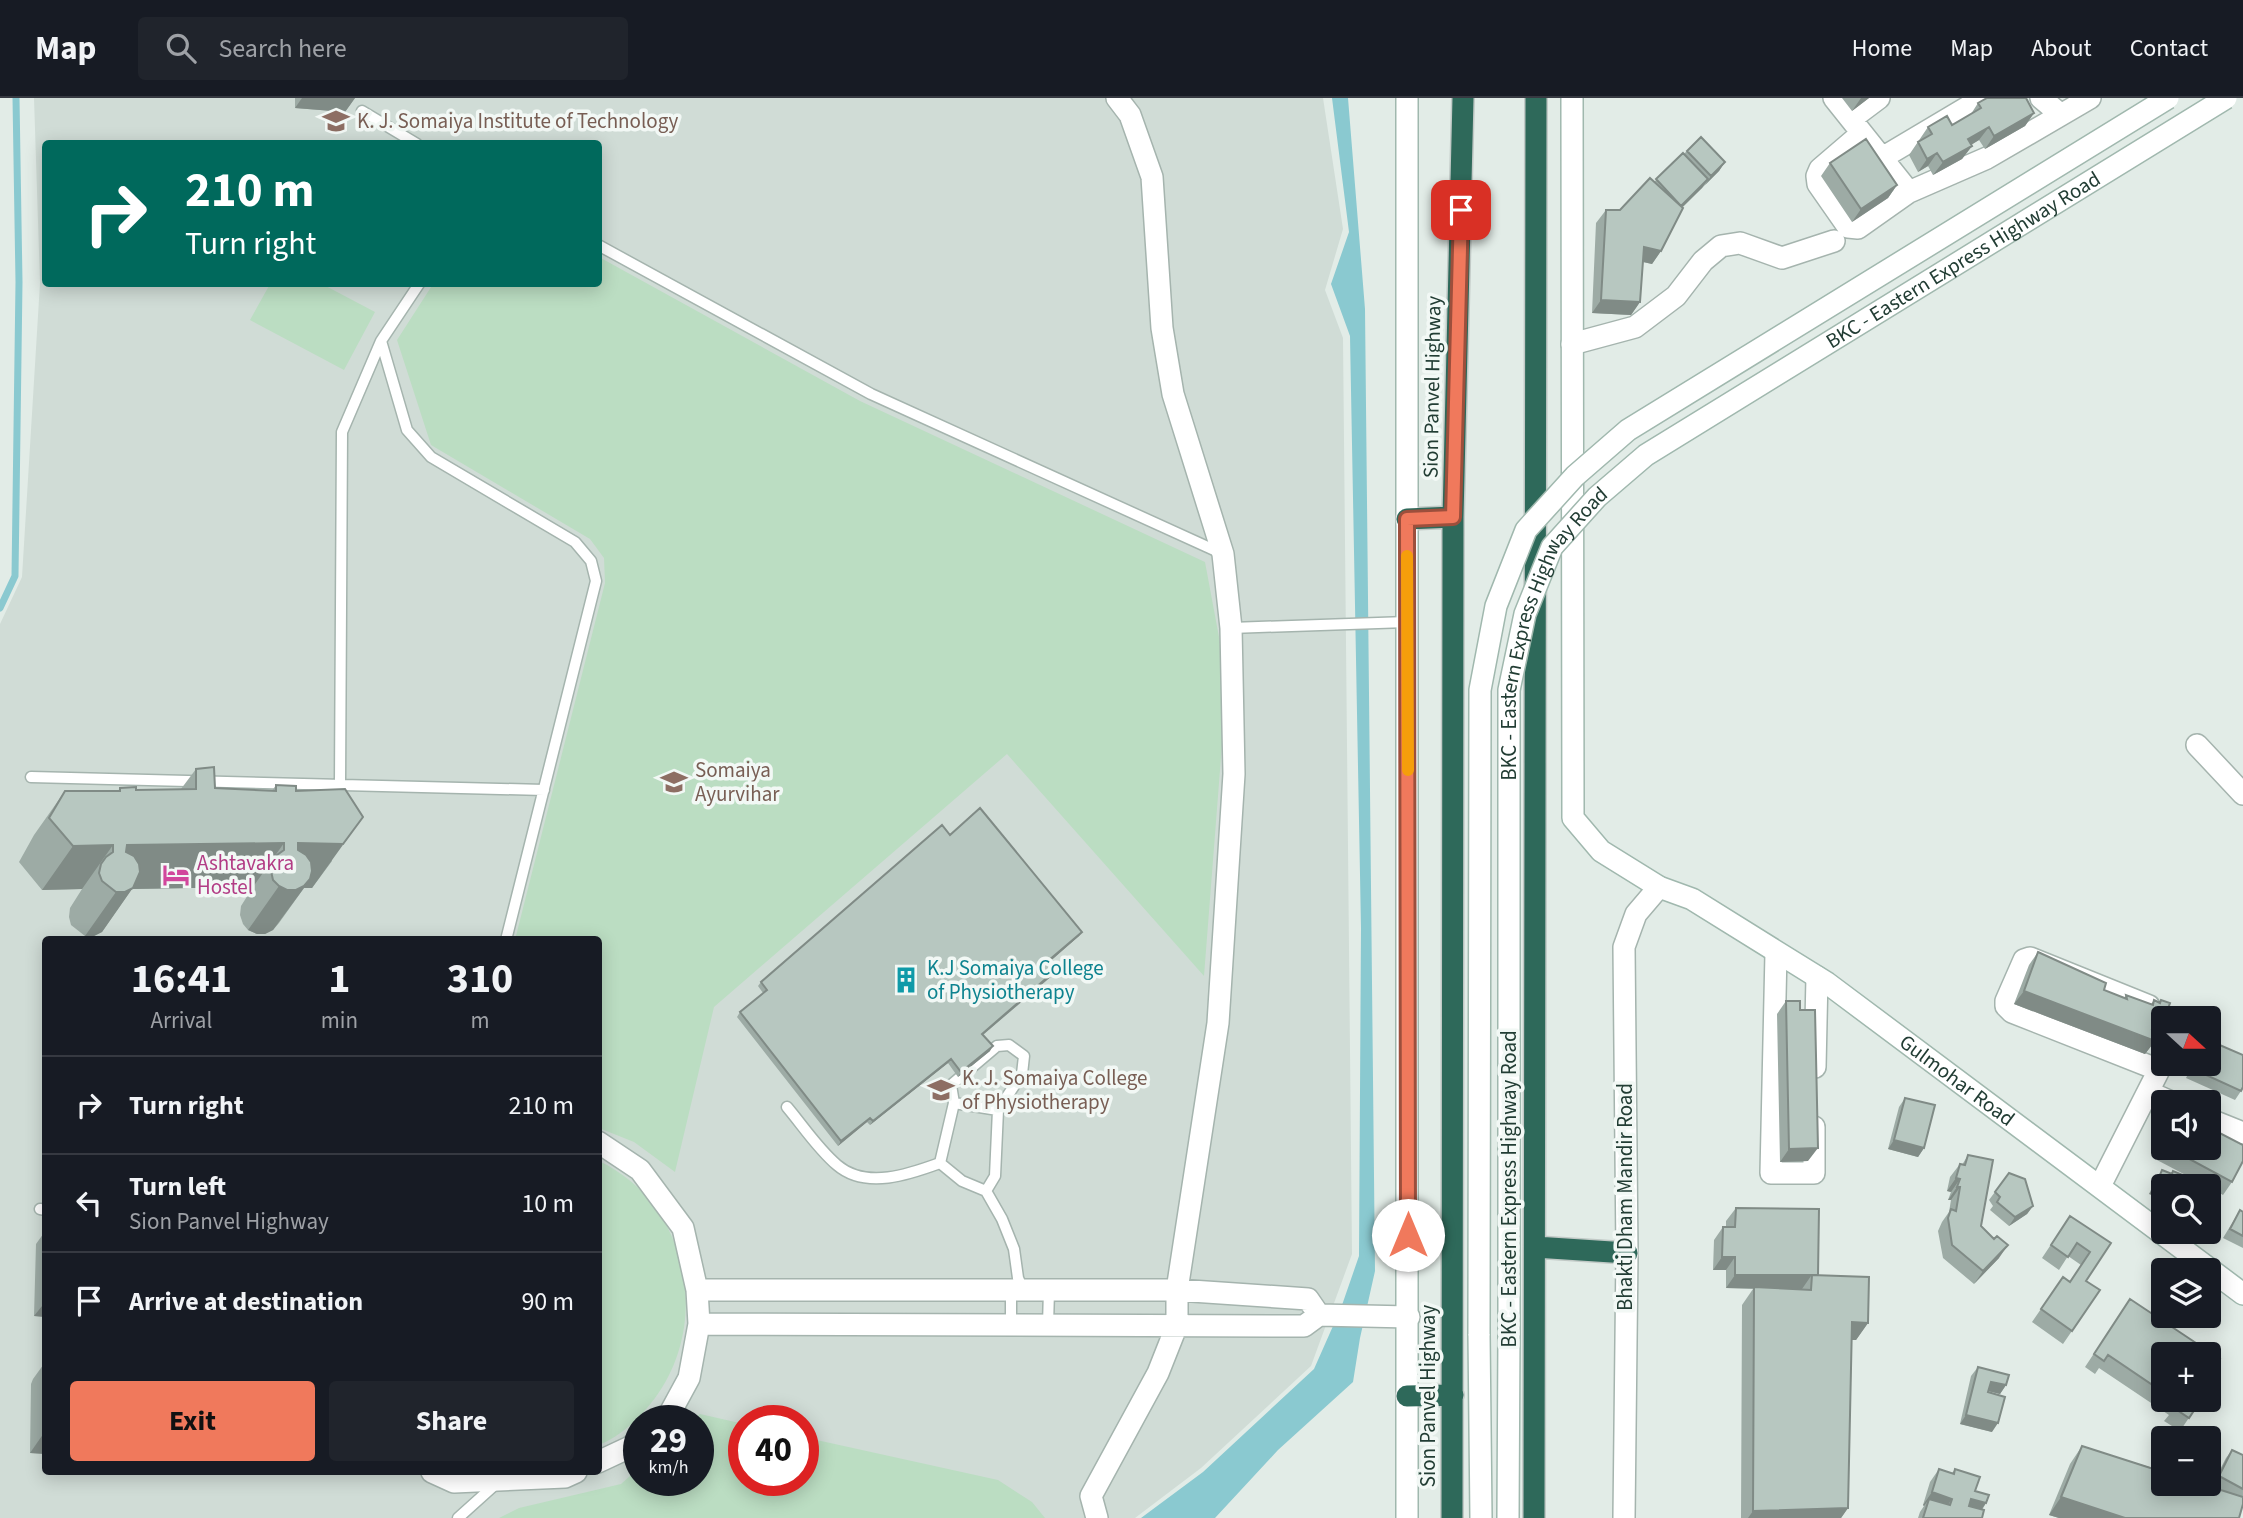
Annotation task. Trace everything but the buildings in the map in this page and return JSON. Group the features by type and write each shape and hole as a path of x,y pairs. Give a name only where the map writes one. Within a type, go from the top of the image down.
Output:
{"highway":[{"name":"Sion Panvel Highway","path":"1452,1518 1453,517 1463,98"},
{"path":"1534,1518 1536,98"},
{"path":"1407,519 1453,517"},
{"path":"1535,1247 1627,1254"},
{"path":"1407,1396 1452,1395"}],"street":[{"path":"1097,1518 1091,1496 1158,1373 1177,1325 1177,1290 1218,1023 1234,775 1231,628 1223,554 1173,394 1162,328 1152,177 1130,115 1117,98"},
{"path":"1407,98 1408,1518"},
{"name":"Gulmohar Road","path":"1572,98 1573,818 1601,851 1659,887 1692,899 1817,976 2243,1293"},
{"path":"1834,98 1909,192"},
{"path":"1880,98 1817,176 1818,184 1848,227 1858,228 1909,192 1987,158 2090,98"},
{"path":"1882,158 1983,98"},
{"path":"2040,98 2060,114"},
{"name":"BKC - Eastern Express Highway Road","path":"1480,1518 1480,690 1496,606 1526,530 1575,476 1628,430 2168,98"},
{"name":"BKC - Eastern Express Highway Road","path":"1508,1518 1509,690 1525,614 1552,547 1597,496 1646,455 2226,98"},
{"path":"1572,344 1635,327 1676,296 1703,261 1721,246 1740,243 1782,258 1834,241"},
{"path":"2197,745 2243,794"},
{"name":"Bhakti Dham Mandir Road","path":"1624,1518 1627,1254 1624,947 1636,915 1659,887"},
{"path":"1776,953 1796,1011 1815,1100 1814,1173 1771,1173 1796,1011 1817,976"},
{"path":"2151,1006 2030,958 2024,960 2006,1001 2006,1006 2012,1012 2151,1063"},
{"path":"2100,1186 2148,1093 2151,1070"},
{"path":"2221,1124 2243,1133"},
{"path":"602,1145 640,1170 683,1228 697,1290 699,1324 689,1378 674,1405"},
{"path":"697,1290 1177,1290 1308,1299 1324,1315"},
{"path":"699,1324 1304,1326 1324,1315 1409,1317"},
{"path":"602,1460 623,1450"},
{"path":"439,1475 454,1482 498,1477 569,1475"}],"lane":[{"path":"362,111 410,140"},
{"path":"602,247 871,394 1223,554"},
{"path":"340,783 342,432 381,341 417,287"},
{"path":"381,341 407,430 431,457 575,542 591,561 596,581 507,936"},
{"path":"1231,628 1407,622"},
{"path":"31,777 544,790"},
{"path":"940,1163 954,1103 951,1085 997,1046 1009,1045 1024,1056 1022,1074 998,1110 995,1176 986,1191"},
{"path":"954,1103 998,1110"},
{"path":"787,1107 838,1166 860,1175 883,1179 911,1174 940,1163"},
{"path":"940,1163 962,1181 986,1191 1002,1219 1014,1249 1018,1278 1011,1325"},
{"path":"1048,1325 1049,1290"},
{"path":"458,1518 498,1477"}],"shaded area":[{"name":"Somaiya Ayurvihar","path":"34,98 1323,98 1343,229 1325,290 1343,338 1352,1254 1311,1366 1201,1468 1135,1518 0,1518 0,624 22,577 40,283"}],"green space":[{"path":"602,259 860,401 1205,562 1227,680 1204,976 1007,754 714,1007 675,1172 634,1142 602,1129 602,936 516,936 605,583 604,558 590,539 431,445 397,340 431,287 602,287"},
{"path":"268,287 328,287 375,312 344,370 250,320"},
{"path":"602,1163 629,1180 653,1205 671,1234 682,1266 686,1300 683,1334 673,1367 649,1405 623,1405 623,1431 602,1444"},
{"path":"714,1417 728,1420 728,1496 819,1496 819,1441 998,1480 1032,1502 1045,1518 499,1518 519,1508 623,1482 623,1496 714,1496"}],"water":[{"path":"1332,98 1348,98 1365,309 1375,1271 1353,1382 1278,1450 1215,1518 1141,1518 1203,1472 1314,1369 1341,1308 1359,1256 1361,928 1350,336 1331,284 1349,232"}],"waterway":[{"path":"0,608 15,576 19,282 16,98"}],"slow traffic":[{"path":"1407,556 1408,770"}],"place":[{"name":"K. J. Somaiya Institute of Technology","path":"336,121"},
{"name":"Somaiya Ayurvihar","path":"674,782"},
{"name":"Ashtavakra Hostel","path":"176,875"},
{"name":"K.J Somaiya College of Physiotherapy","path":"906,980"},
{"name":"K. J. Somaiya College of Physiotherapy","path":"941,1090"}],"route":[{"path":"1408,1235 1407,519 1453,517 1461,210"}]}
